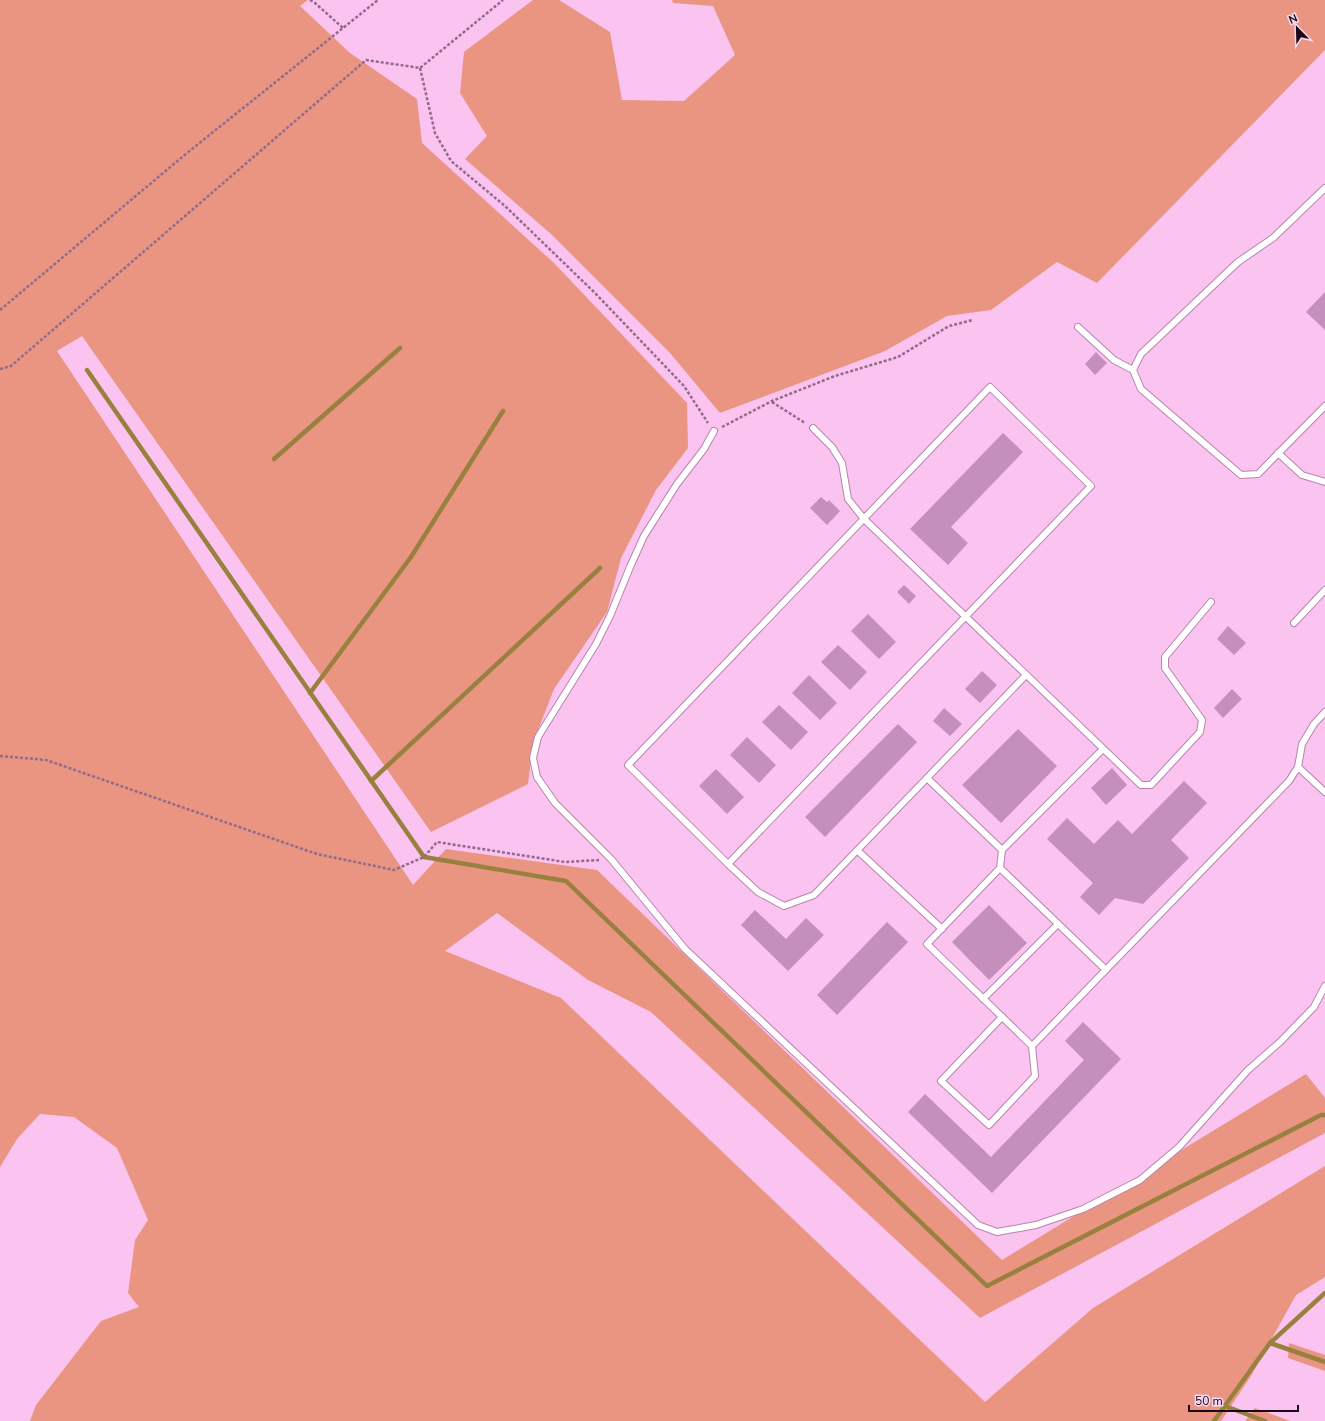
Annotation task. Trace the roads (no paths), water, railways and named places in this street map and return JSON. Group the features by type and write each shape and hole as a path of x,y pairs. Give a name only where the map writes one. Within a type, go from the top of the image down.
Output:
{"lane":[{"path":"1133,370 1141,354 1238,262 1273,238 1325,188"},
{"path":"1078,327 1114,360 1133,370 1141,389 1241,475 1258,474 1325,406"},
{"path":"728,864 1091,486 990,388 628,765 728,864 758,892 784,906 814,895 1026,675"},
{"path":"813,428 832,447 842,463 848,499 864,519 1141,785 1151,785 1200,732 1202,720 1166,668 1166,657 1210,602"},
{"path":"714,431 704,449 677,484 644,536 610,616 596,644 538,737 533,758 537,777 554,803 611,859 685,949 978,1225 997,1232 1036,1225 1083,1209 1140,1180 1179,1147 1248,1070 1280,1042 1314,1007 1325,986"},
{"path":"1278,453 1302,475 1325,482"},
{"path":"1294,622 1325,590"},
{"path":"1032,1046 1290,781 1298,767 1302,744 1314,724 1325,712"},
{"path":"1002,1017 941,1081 989,1125 1035,1076 1032,1046 927,944 1000,868 1002,850 1103,749"},
{"path":"1298,767 1325,792"},
{"path":"927,778 1002,850"},
{"path":"858,851 942,929"},
{"path":"1000,868 1106,970"},
{"path":"984,999 1058,924"}],"waterway":[{"path":"274,459 400,348"},
{"path":"87,370 424,857 566,881 987,1286 1321,1115 1325,1115"},
{"path":"310,693 411,557 503,411"},
{"path":"371,781 600,568"},
{"path":"1214,1421 1270,1343 1325,1293"},
{"path":"1270,1343 1325,1362"},
{"path":"1225,1406 1265,1421"}]}
